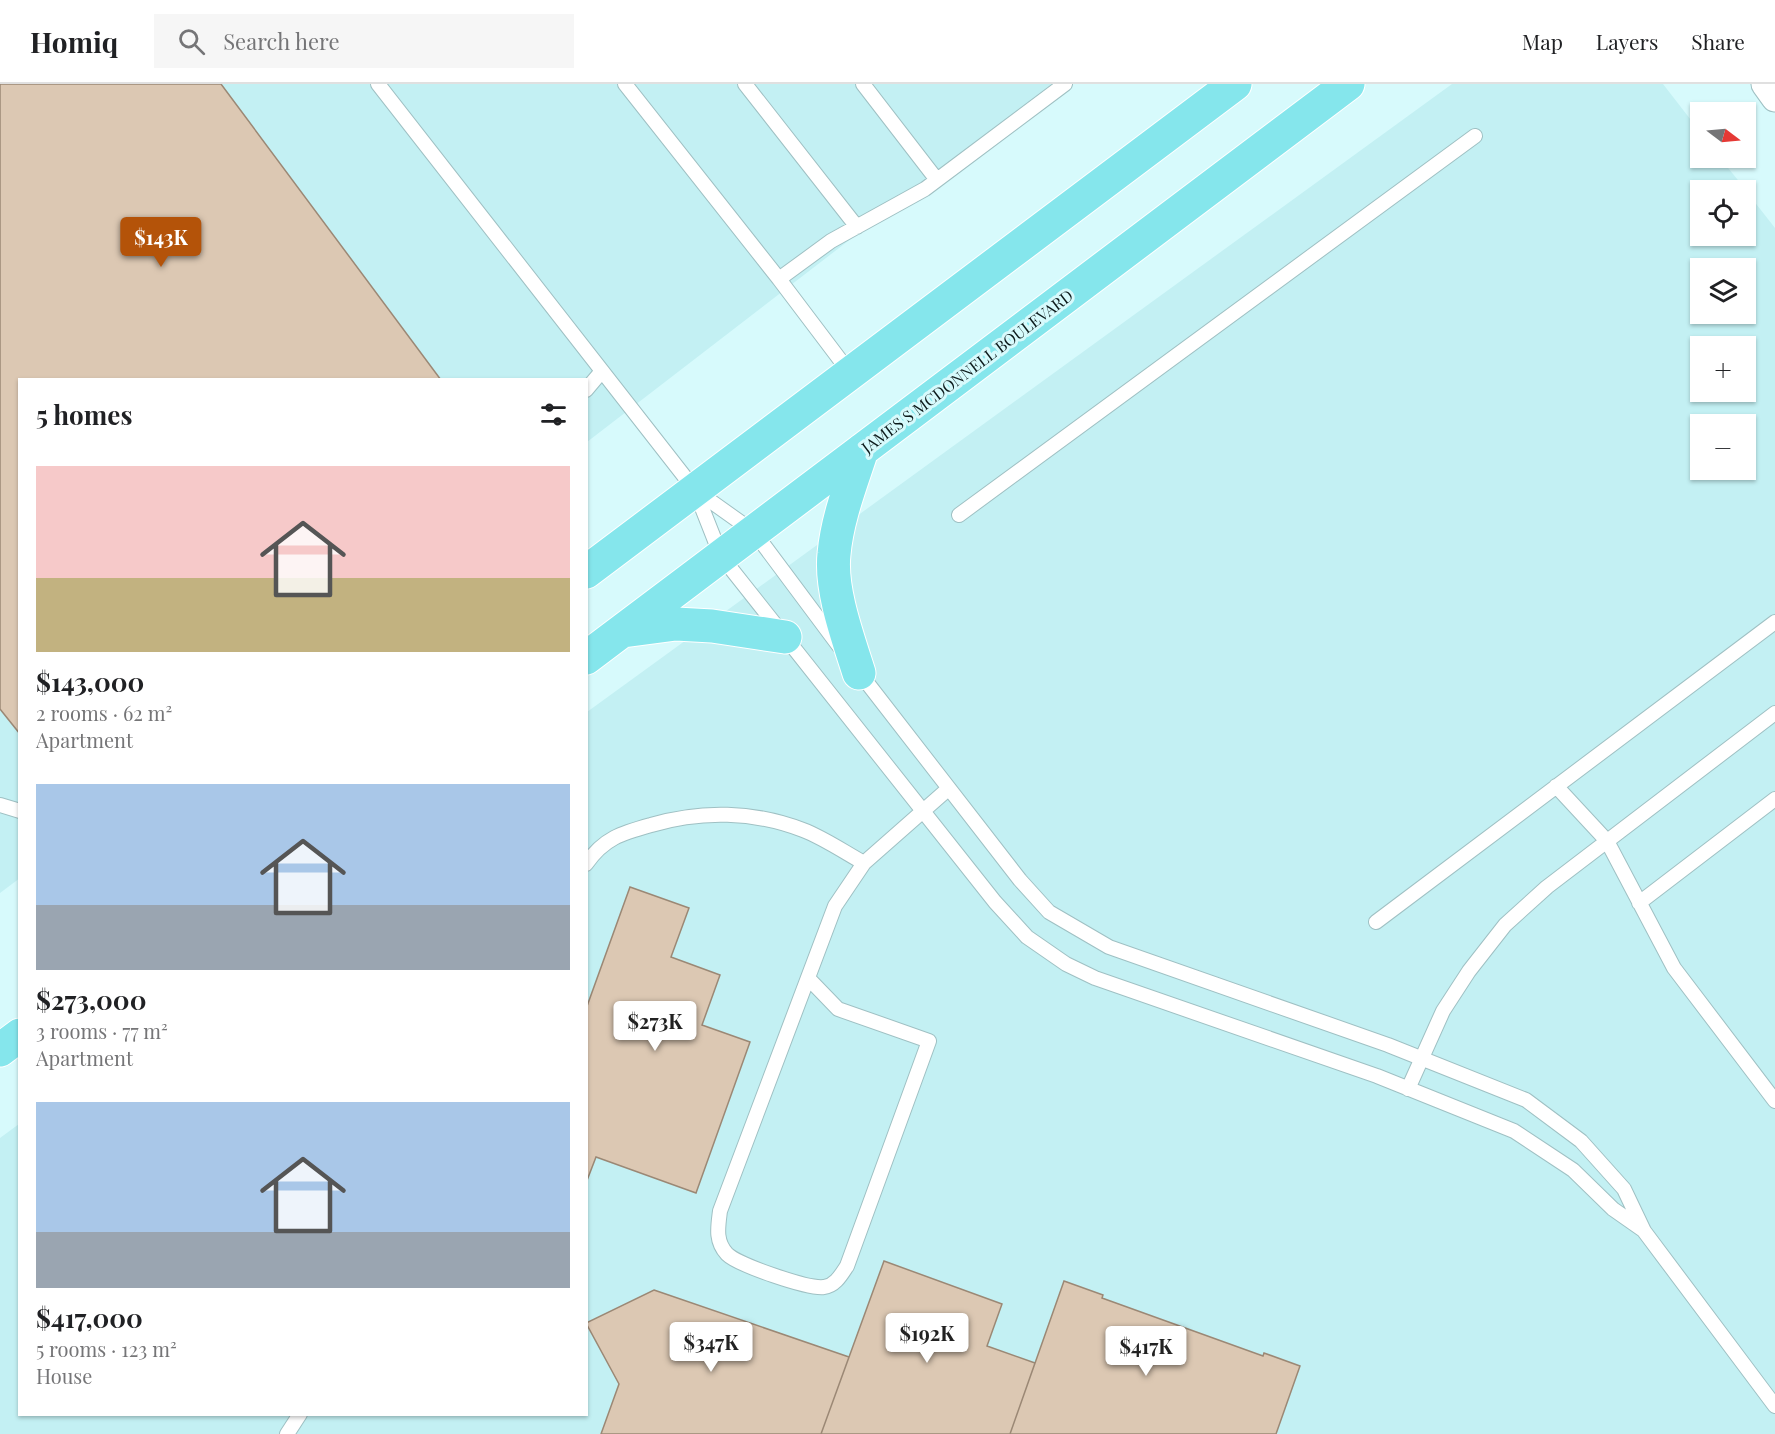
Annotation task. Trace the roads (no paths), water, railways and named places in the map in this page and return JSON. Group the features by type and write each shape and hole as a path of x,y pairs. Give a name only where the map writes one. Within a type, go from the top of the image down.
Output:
{"main road":[{"path":"588,570 1235,84"},
{"name":"JAMES S MCDONNELL BOULEVARD","path":"588,657 1348,84"},
{"path":"860,672 841,616 834,557 838,526 862,450"},
{"path":"621,632 676,624 712,626 785,637"}],"street":[{"path":"1765,84 1775,97"}],"lane":[{"path":"378,84 695,490 721,556 995,902 1027,937 1066,964 1128,991 1408,1089 1514,1131 1572,1170 1613,1209 1644,1231"},
{"path":"745,84 857,227"},
{"path":"864,84 938,180"},
{"path":"779,279 831,241 938,180 1065,84"},
{"path":"628,85 850,373"},
{"path":"959,516 1475,136"},
{"path":"588,388 602,371"},
{"path":"695,490 754,532 948,789 1049,912 1083,934 1139,959 1421,1058 1526,1100 1581,1141 1624,1189 1644,1231 1775,1406"},
{"path":"1376,922 1775,622"},
{"path":"1408,1089 1443,1011 1469,971 1505,925 1547,887 1775,713"},
{"path":"1556,786 1607,841 1674,968 1775,1101"},
{"path":"808,978 838,1010 929,1041 847,1266 838,1281 825,1287 812,1286 740,1262 727,1254 717,1236 720,1210 835,906 864,863 948,789"},
{"path":"1639,903 1775,799"},
{"path":"0,805 18,810"},
{"path":"588,862 612,836 679,816 719,814 761,817 805,830 864,863"},
{"path":"287,1434 299,1416"}]}
